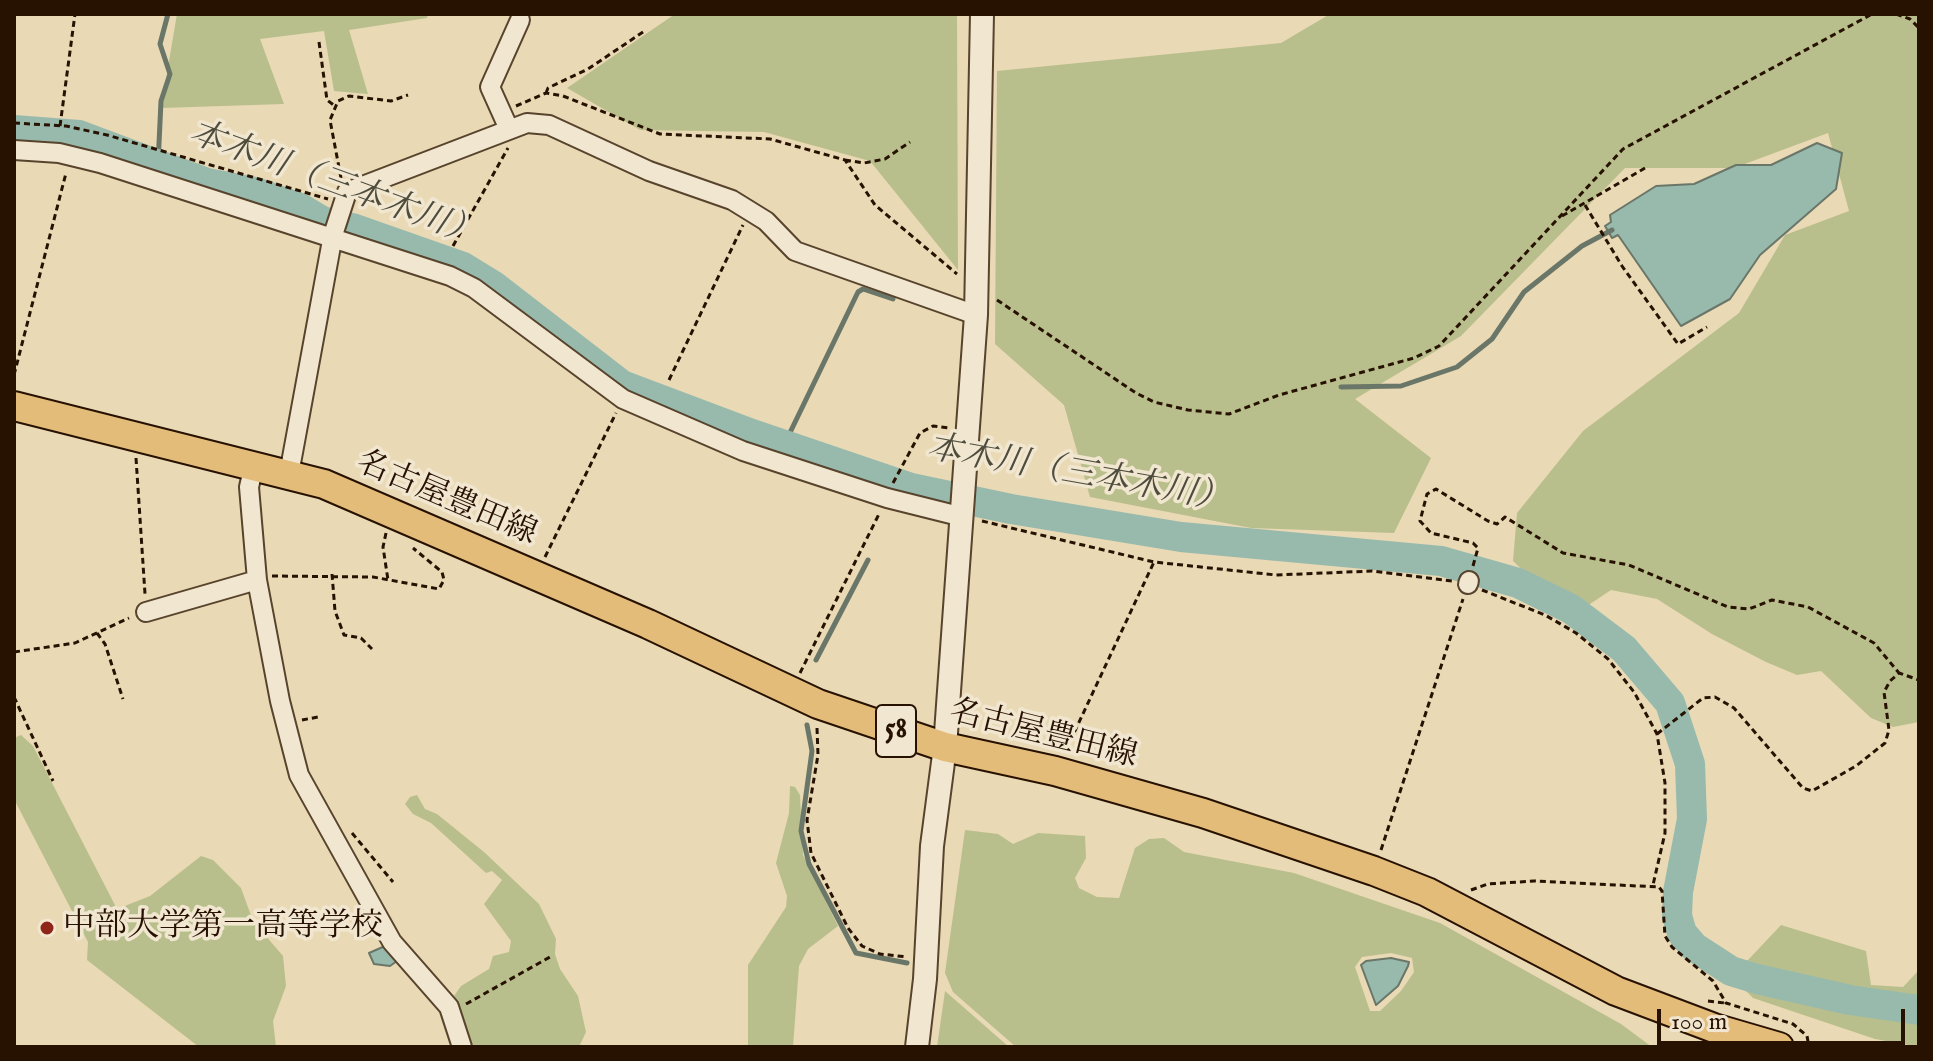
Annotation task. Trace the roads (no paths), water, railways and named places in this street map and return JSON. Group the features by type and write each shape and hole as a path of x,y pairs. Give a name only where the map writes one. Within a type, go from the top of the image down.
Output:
{"main road":[{"name":"名古屋豊田線","path":"14,406 289,474 402,517 823,705 945,747 1055,771 1203,813 1374,871 1454,906 1616,991 1714,1028 1779,1047"}],"street":[{"path":"917,1047 926,959 932,846 945,747 978,288 982,14"},
{"path":"506,121 490,87 520,20"},
{"path":"289,474 333,235 344,200 506,121 537,121 549,125 592,147 732,200 766,221 795,251 976,315"},
{"path":"14,150 70,156 333,235 474,288 623,399 743,451 887,498 963,516"},
{"path":"254,465 249,487 257,579 290,750 299,775 392,942 450,1009 462,1047"},
{"path":"146,612 257,579"}],"waterway":[{"path":"158,165 161,101 170,74 160,44 168,14"},
{"name":"本木川（三本木川）","path":"14,130 79,135 207,183 255,192 300,208 322,221 352,228 463,267 494,286 622,385 752,434 911,488 1011,509 1181,537 1441,561 1518,583 1571,609 1624,649 1670,703 1690,764 1692,819 1678,892 1677,916 1682,933 1694,947 1731,971 1757,979 1850,1000 1919,1010"},
{"path":"1341,387 1401,386 1457,367 1492,339 1524,292 1582,246 1612,230"},
{"path":"784,445 858,292 863,289 893,299"},
{"path":"816,660 868,560"},
{"path":"807,725 812,751 801,831 809,864 856,953 907,963"}],"place":[{"name":"中部大学第一高等学校","path":"47,928"}]}
